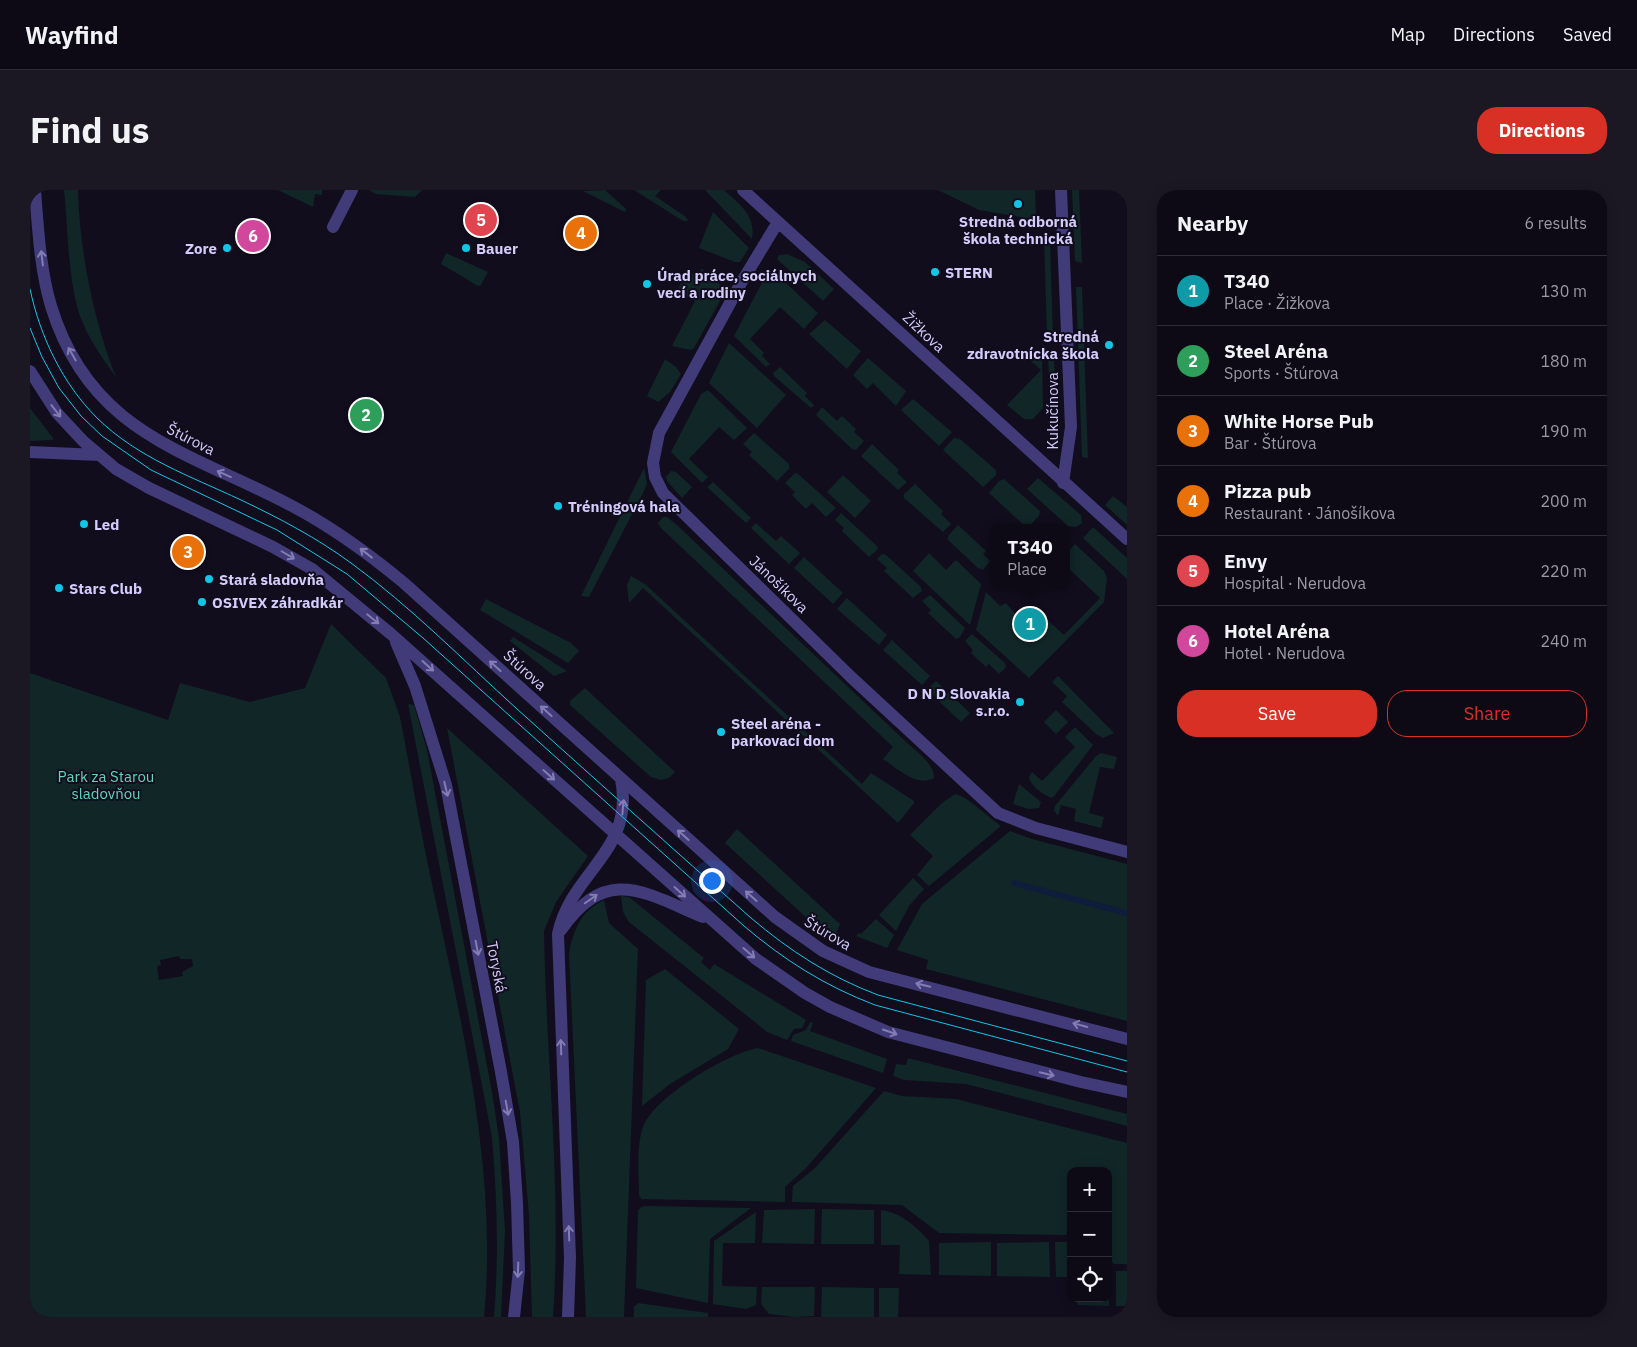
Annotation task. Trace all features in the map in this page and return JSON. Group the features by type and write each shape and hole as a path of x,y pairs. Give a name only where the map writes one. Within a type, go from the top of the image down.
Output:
{"street":[{"name":"Štúrova","path":"35,190 44,277 54,313 71,352 83,372 109,404 141,431 163,445 293,506 358,547 404,583 621,779 801,937 834,957 869,972 1088,1028 1127,1040"},
{"path":"333,227 352,190"},
{"name":"Žižkova","path":"742,190 1127,539"},
{"name":"Kukučínova","path":"1061,190 1071,426 1063,483"},
{"name":"Jánošíkova","path":"778,222 741,283 658,433 653,463 655,477 663,493 851,677 998,813 1036,828 1127,852"},
{"path":"30,370 57,413 99,455 149,488 273,547 312,569 391,634 712,921 780,977 830,1007 864,1022 912,1039 1127,1092"},
{"path":"30,452 99,455"},
{"name":"Toryská","path":"391,634 401,650 415,686 446,785 501,1072 513,1142 518,1203 519,1270 514,1317"},
{"path":"568,1317 569,1248 558,934 562,918 571,900 616,835 624,811 621,779"},
{"path":"558,934 590,899 599,894 618,889 641,892 712,921"}],"green space":[{"path":"64,190 78,190 81,236 89,285 101,333 116,377 89,336 77,307 69,257"},
{"path":"278,190 322,190 322,195 315,194 313,207"},
{"path":"369,190 422,190 415,197 376,194"},
{"path":"605,190 626,209 625,212 583,191"},
{"path":"634,190 661,190 655,196 686,217 688,221 683,221"},
{"path":"705,190 724,190 746,211 752,223 752,239"},
{"path":"938,190 1035,190 1036,217 1032,219 979,210"},
{"path":"1072,190 1079,190 1082,263 1075,261"},
{"path":"713,212 749,248 740,262 735,262 699,248"},
{"path":"1044,238 1050,242 1053,337 1047,335"},
{"path":"446,253 488,272 481,285 478,286 441,264"},
{"path":"787,254 805,262 834,289 823,301 777,259 779,255"},
{"path":"702,268 706,274 726,290 694,348 691,350 672,346 695,301 677,291 688,271 693,274 699,273"},
{"path":"774,272 818,313 804,329 780,307 750,339 764,353 762,356 770,364 766,367 734,336 766,275"},
{"path":"1076,287 1082,287 1088,458 1082,457"},
{"path":"825,320 861,351 847,369 809,334"},
{"path":"729,343 786,395 757,428 709,383"},
{"path":"1048,355 1054,356 1056,410 1051,418"},
{"path":"1042,356 1043,408 1033,419 1024,419 1007,405 1041,370 1026,357"},
{"path":"868,358 906,391 896,406 873,383 867,389 853,375"},
{"path":"665,359 676,367 681,374 670,392 658,402 647,396"},
{"path":"780,367 807,393 805,396 814,405 811,408 774,376 773,373"},
{"path":"709,391 747,428 734,440 719,427 689,459 708,477 702,483 671,452 701,394"},
{"path":"913,399 952,432 939,446 901,410"},
{"path":"822,407 837,421 842,416 856,429 854,432 864,441 856,450 852,449 816,415"},
{"path":"30,408 53,438 53,440 30,441"},
{"path":"754,433 789,464 789,469 777,481 749,455 752,452 743,444"},
{"path":"954,438 960,439 996,470 996,475 983,487 943,450"},
{"path":"872,444 899,470 897,473 907,482 898,490 861,456"},
{"path":"644,468 647,484 643,493 589,597 581,596"},
{"path":"671,471 676,472 692,487 682,498 667,481 666,477"},
{"path":"797,473 836,508 826,517 812,503 806,509 792,495 795,492 785,483"},
{"path":"843,475 871,501 855,518 827,492"},
{"path":"1038,478 1081,515 1082,523 1076,527 1066,524 1027,489"},
{"path":"1004,479 1040,511 1039,516 1031,524 1023,524 989,493 999,481"},
{"path":"713,482 751,518 746,523 707,487"},
{"path":"915,484 943,511 941,514 951,524 943,532 904,498 904,494"},
{"path":"1113,496 1127,507 1127,525 1105,505"},
{"path":"841,513 878,547 869,557 842,531 844,528 835,520"},
{"path":"663,517 667,517 678,526 923,757 931,767 934,778 921,781 914,779 883,759 893,747 661,528 658,523"},
{"path":"756,523 776,541 781,536 800,553 789,564 751,528"},
{"path":"958,525 986,551 983,554 990,561 983,570 978,568 948,540 948,536"},
{"path":"1093,527 1127,558 1127,579 1083,538"},
{"path":"1075,544 1104,571 1107,578 1104,602 1029,678 976,630 986,592 1000,606 1006,603 1020,619 1017,623 1031,636 1042,626 1027,611 1032,606 1064,635 1100,598 1070,570 1070,550"},
{"path":"929,553 946,570 956,560 981,584 970,625 913,571"},
{"path":"882,554 886,555 921,587 922,591 913,598 884,571 887,568 877,559"},
{"path":"804,557 843,593 833,604 794,568"},
{"path":"631,576 645,584 862,784 871,773 914,801 898,823 643,588 629,603 627,585"},
{"path":"930,595 965,628 960,637 956,639 928,613 931,610 922,601"},
{"path":"847,598 887,635 879,645 837,609"},
{"path":"486,599 571,643 579,651 568,663 480,610"},
{"name":"Park za Starou sladovňou","path":"331,624 386,678 400,717 423,843 455,991 482,1153 487,1263 484,1317 30,1317 30,673 168,720 180,683 250,702 305,688","holes":["179,956 180,959 192,959 193,966 182,972 183,976 159,980 157,966 161,965 160,960"]},
{"path":"972,634 1005,663 1006,667 999,674 989,664 986,667 971,653 973,650 965,641"},
{"path":"513,637 567,671 554,676 510,641"},
{"path":"892,640 930,676 922,685 883,650"},
{"path":"1058,676 1114,733 1103,738 1096,734 1062,702 1067,696 1052,682"},
{"path":"936,681 970,713 961,722 927,690"},
{"path":"585,688 675,772 669,778 661,780 651,777 570,705 570,701"},
{"path":"408,704 414,705 427,750 492,1092 499,1138 505,1231 501,1317 494,1317 497,1227 492,1137"},
{"path":"1056,710 1068,722 1056,734 1044,722"},
{"path":"1075,727 1093,745 1052,798 1037,789 1029,777 1032,772 1042,781 1075,747 1065,737"},
{"path":"447,728 588,856 556,902 544,931 555,1172 556,1220 553,1317 532,1317 529,1215 520,1112"},
{"path":"1101,753 1117,757 1114,769 1100,767 1089,813 1104,817 1101,828 1074,821 1076,809 1061,805 1058,816 1054,810 1055,806 1096,756"},
{"path":"1019,784 1041,802 1039,808 1029,809 1013,804"},
{"path":"955,794 971,802 1001,826 929,886 917,875 933,856 910,835 942,803"},
{"path":"737,829 840,924 833,942 725,843"},
{"path":"1010,831 1032,839 1127,864 1127,1021 926,969 928,960 897,950 922,904"},
{"path":"913,878 924,889 909,906 896,931 879,915"},
{"path":"621,896 629,897 704,958 701,962 710,970 714,964 806,1020 802,1028 794,1029 787,1040 767,1032 629,922 623,912"},
{"path":"604,900 609,923 638,949 624,1317 586,1317 569,954 579,922 589,910"},
{"path":"876,919 894,935 887,948 856,936 859,933 861,934"},
{"path":"665,969 739,1029 728,1049 670,1084 642,1106 646,980"},
{"path":"810,1022 813,1023 810,1031 887,1059 883,1073 791,1041 793,1035 806,1030"},
{"path":"758,1048 876,1088 806,1168 785,1187 785,1202 642,1199 639,1196 639,1143 643,1127 650,1115 676,1090 693,1078 729,1058"},
{"path":"908,1058 1127,1114 1127,1126 966,1084 904,1080 893,1076 896,1064 906,1065"},
{"path":"884,1091 902,1096 956,1099 1127,1143 1127,1264 1114,1264 1112,1262 1112,1167 1067,1167 1067,1235 939,1233 902,1205 792,1202 793,1186 815,1168"},
{"path":"641,1207 751,1208 710,1239 708,1303 636,1288 638,1211"},
{"path":"815,1209 814,1244 762,1243 764,1210"},
{"path":"822,1209 874,1210 874,1244 821,1244"},
{"path":"881,1210 888,1211 908,1221 929,1241 931,1275 899,1274 900,1245 881,1245"},
{"path":"756,1212 755,1243 723,1243 722,1286 757,1287 756,1305 746,1309 713,1304 714,1241"},
{"path":"991,1242 991,1276 939,1275 939,1243"},
{"path":"1049,1242 1050,1277 997,1276 997,1243"},
{"path":"1055,1242 1067,1242 1067,1277 1056,1277"},
{"path":"1116,1271 1127,1271 1127,1306 1116,1306"},
{"path":"762,1287 815,1287 814,1316 794,1317 769,1314 761,1304"},
{"path":"822,1287 874,1288 874,1317 821,1317"},
{"path":"879,1288 899,1288 898,1317 879,1317"},
{"path":"1077,1302 1109,1302 1109,1306 1077,1305"},
{"path":"638,1303 708,1313 708,1317 634,1317 634,1307"}],"waterway":[{"path":"1014,883 1127,913"}],"tram line":[{"path":"30,289 46,341 63,374 84,404 113,432 165,465 297,529 325,545 373,580 415,615 751,918 796,952 843,980 878,995 1127,1061"},
{"path":"30,328 42,357 59,388 81,416 102,436 151,470 277,530 347,574 423,638 744,926 790,961 822,981 875,1005 1127,1072"}],"place":[{"name":"Stredná odborná škola technická","path":"1018,204"},
{"name":"Envy","path":"481,220"},
{"name":"Pizza pub","path":"581,233"},
{"name":"Hotel Aréna","path":"253,236"},
{"name":"Zore","path":"227,248"},
{"name":"Bauer","path":"466,248"},
{"name":"STERN","path":"935,272"},
{"name":"Úrad práce, sociálnych vecí a rodiny","path":"647,284"},
{"name":"Stredná zdravotnícka škola","path":"1109,345"},
{"name":"Steel Aréna","path":"366,415"},
{"name":"Tréningová hala","path":"558,506"},
{"name":"Led","path":"84,524"},
{"name":"White Horse Pub","path":"188,552"},
{"name":"Stará sladovňa","path":"209,579"},
{"name":"Stars Club","path":"59,588"},
{"name":"OSIVEX záhradkár","path":"202,602"},
{"name":"T340","path":"1030,624"},
{"name":"D N D Slovakia s.r.o.","path":"1020,702"},
{"name":"Steel aréna - parkovací dom","path":"721,732"}]}
